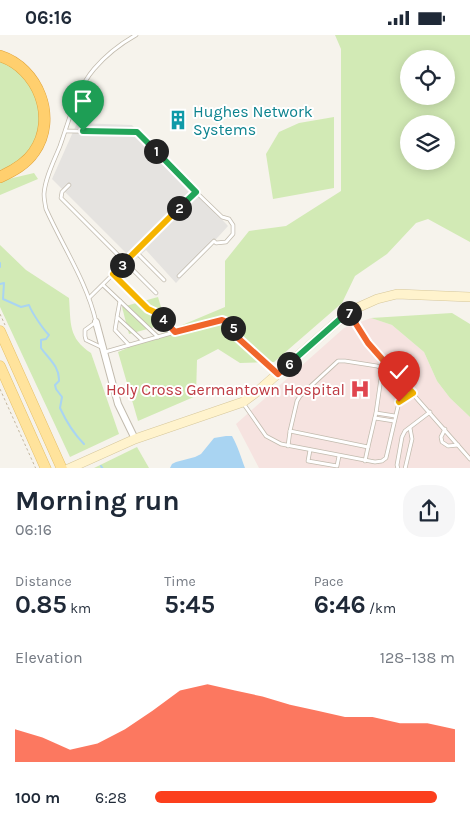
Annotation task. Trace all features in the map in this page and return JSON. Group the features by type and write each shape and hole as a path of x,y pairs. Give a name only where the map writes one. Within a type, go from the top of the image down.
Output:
{"highway":[{"path":"0,56 17,64 28,74 39,90 44,107 41,137 35,151 23,164 0,177"}],"main road":[{"path":"0,331 62,468"},
{"path":"0,366 46,468"}],"street":[{"path":"70,468 135,439 243,402 278,374 348,312 377,299 397,294 470,297"},
{"path":"96,322 118,404 135,439"}],"lane":[{"path":"136,35 117,47 93,70 78,97 46,184 44,202 49,216 89,298 96,322 86,330 84,336 90,343 104,350 222,320 230,323 238,338 278,374"},
{"path":"66,131 137,132 222,217 229,219 233,225 232,234 226,242 214,241 179,276"},
{"path":"68,185 62,192 61,198 156,293"},
{"path":"89,298 196,192"},
{"path":"136,251 164,281"},
{"path":"113,274 148,309 159,314 175,332"},
{"path":"103,285 158,337"},
{"path":"120,301 114,329 129,345"},
{"path":"348,312 368,343 470,459"},
{"path":"117,317 143,341"},
{"path":"288,446 297,401 338,361 376,366 381,368 382,371 376,413 365,461"},
{"path":"243,402 266,436 281,444 365,461 382,461 386,458 399,402 413,393"},
{"path":"398,468 402,437 405,431 430,412"},
{"path":"376,413 396,416"},
{"path":"374,418 394,421"},
{"path":"405,468 412,439 410,427"},
{"path":"444,429 441,437 442,442 448,446 458,445"},
{"path":"290,431 368,447"},
{"path":"310,450 308,461 337,466 339,456"}],"path":[{"path":"0,389 36,468"}],"shaded area":[{"path":"77,123 132,125 228,226 176,283 146,250 136,259 127,254 52,179"},
{"name":"Holy Cross Germantown Hospital","path":"371,318 392,325 424,352 437,381 450,398 470,417 470,468 259,468 236,424 344,328"}],"green space":[{"path":"335,35 470,35 470,242 428,219 416,223 387,254 355,276 342,303 274,362 240,363 218,349 197,360 196,396 138,421 118,352 225,307 225,261 249,231 286,226 341,191 341,49"},
{"path":"0,58 30,80 40,109 39,131 26,156 0,170"},
{"path":"334,117 334,188 273,199 266,154 279,132 299,123"},
{"path":"34,173 38,179 0,195 0,181"},
{"path":"0,245 26,270 69,298 74,336 91,353 119,434 70,457 0,307"},
{"path":"158,297 166,324 129,334 122,307"},
{"path":"452,313 470,324 470,417 450,398 437,381 424,352 392,325 371,318"},
{"path":"137,447 149,468 94,468"}],"water":[{"path":"232,436 245,468 170,468 176,462 201,454 214,438"}],"waterway":[{"path":"0,284 4,283 3,299 21,307 29,305 49,335 46,339 41,340 41,348 58,371 59,381 55,385 62,397 60,408 70,427 84,444"}],"place":[{"name":"Hughes Network Systems","path":"178,120"},
{"name":"Holy Cross Germantown Hospital","path":"360,389"}],"route":[{"path":"83,131 137,132 196,192 113,274 148,309 159,314 175,332 222,320 230,323 238,338 278,374 348,312 368,343 413,393 399,402"}]}
